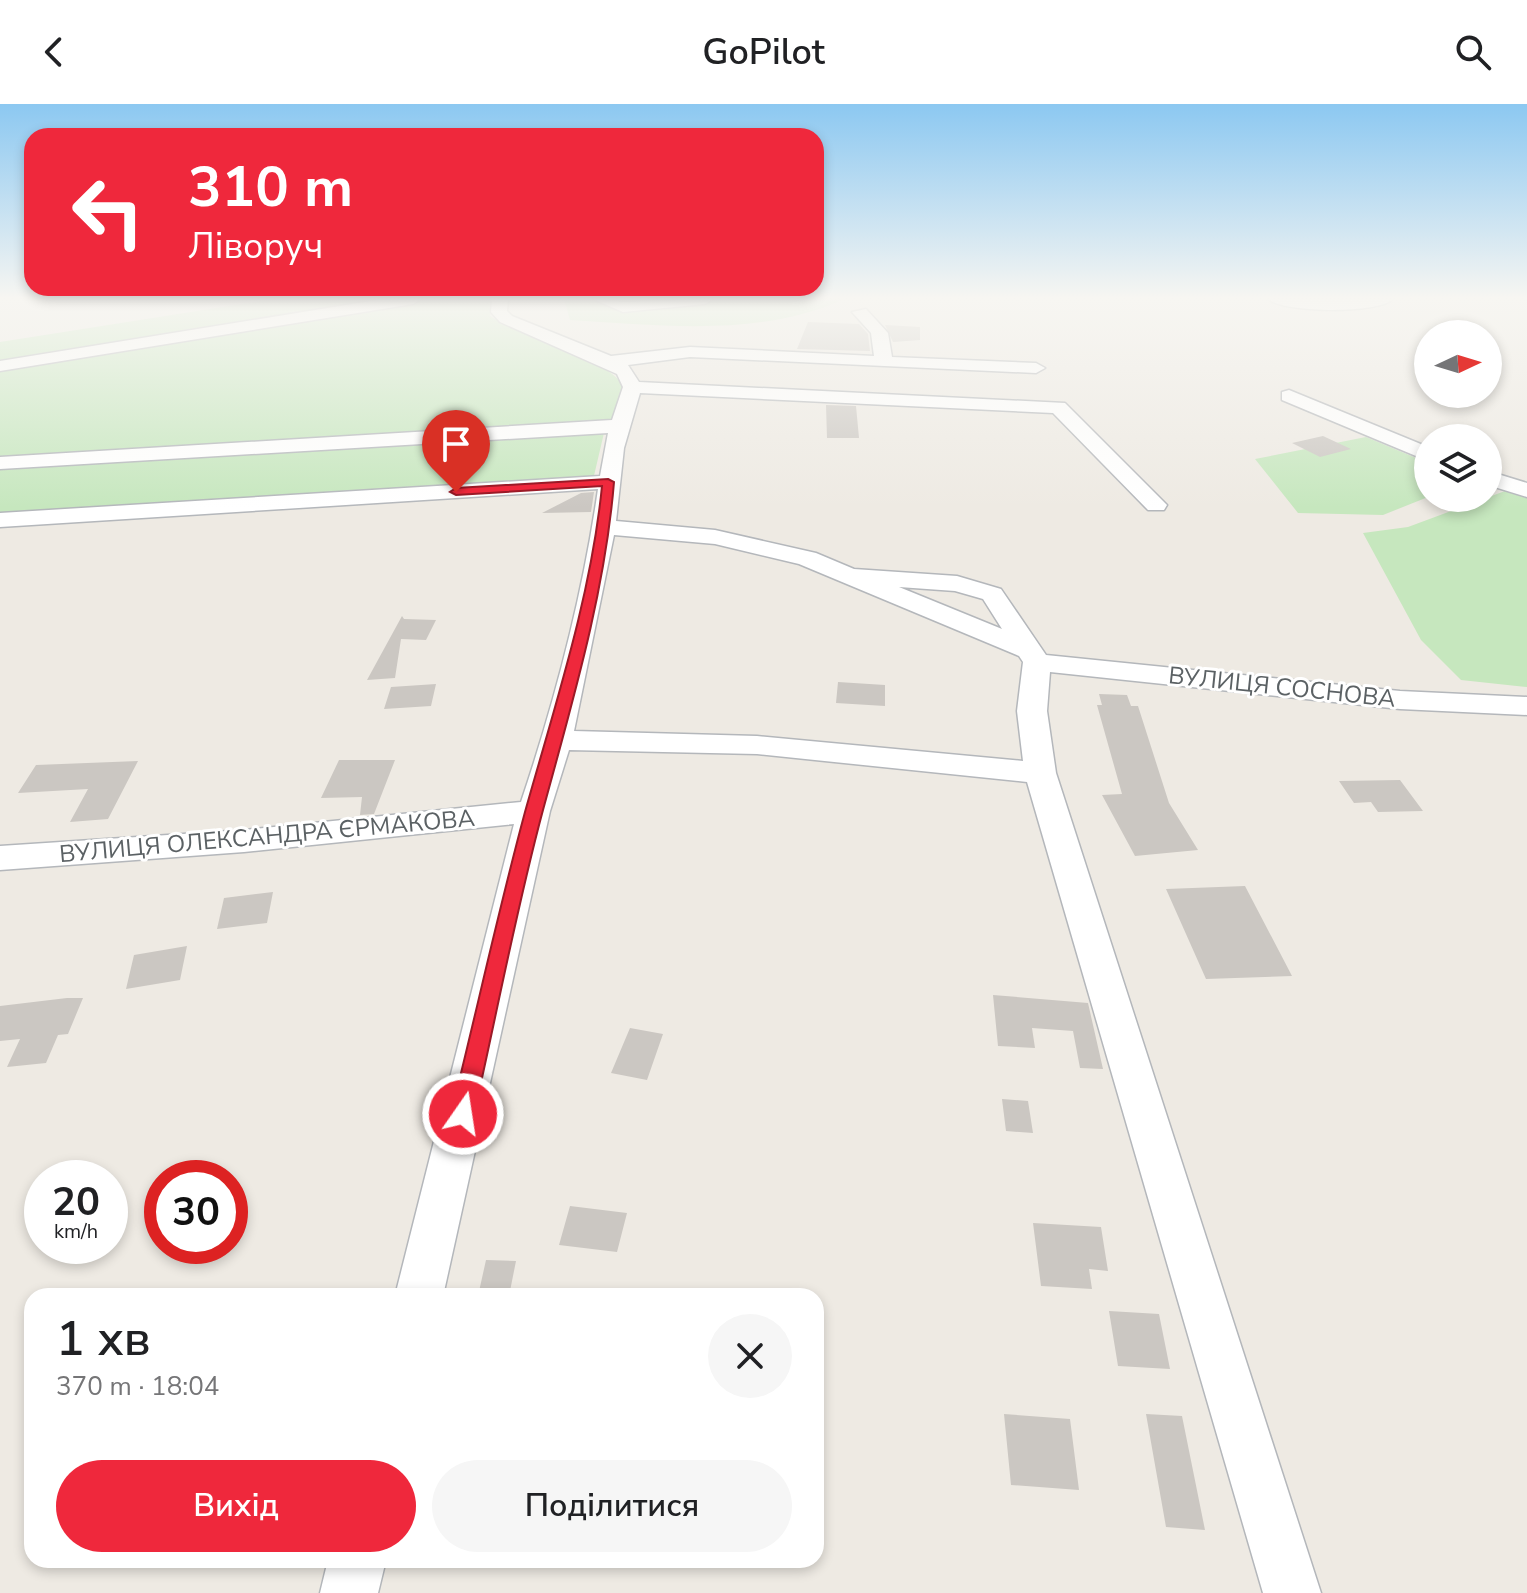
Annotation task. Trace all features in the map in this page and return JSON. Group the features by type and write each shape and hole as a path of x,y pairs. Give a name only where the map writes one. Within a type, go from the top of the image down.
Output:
{"street":[{"path":"421,1288 534,811 557,740 604,527 608,482 632,387 625,371 621,368"},
{"path":"632,387 1066,407 1156,505"},
{"path":"1289,396 1414,449"},
{"path":"0,463 620,426"},
{"path":"0,520 608,482"},
{"path":"1502,482 1527,490"},
{"path":"604,527 743,541 807,558 854,576 983,589 1001,604 1034,657 1032,711 1040,773 1292,1593"},
{"name":"ВУЛИЦЯ СОСНОВА","path":"854,576 1034,657 1400,700 1527,706"},
{"path":"557,740 757,745 1040,773"},
{"name":"ВУЛИЦЯ ОЛЕКСАНДРА ЄРМАКОВА","path":"0,858 244,841 534,811"},
{"path":"349,1593 355,1568"}],"green space":[{"path":"0,368 604,368 625,386 616,420 607,420 593,480 0,519"},
{"path":"1366,437 1414,457 1414,503 1383,515 1298,513 1255,459"},
{"path":"1502,492 1527,498 1527,687 1461,680 1421,640 1363,533 1408,527 1448,512 1502,512"}],"building":[{"path":"826,405 856,406 859,438 827,438"},
{"path":"1323,436 1351,449 1320,457 1292,443"},
{"path":"594,492 591,512 542,513 581,493"},
{"path":"402,616 404,619 436,620 426,640 401,639 395,678 367,680"},
{"path":"838,682 885,685 885,706 836,703"},
{"path":"436,684 431,706 384,709 391,687"},
{"path":"1099,694 1127,695 1131,706 1138,706 1169,803 1198,850 1135,856 1102,795 1122,794 1097,705 1102,705"},
{"path":"339,760 395,760 374,814 360,815 362,797 321,798"},
{"path":"138,761 108,819 70,822 88,789 18,793 36,765"},
{"path":"1400,780 1423,811 1378,812 1371,802 1354,803 1339,781"},
{"path":"1245,886 1292,976 1206,979 1166,889"},
{"path":"273,892 267,923 217,929 224,898"},
{"path":"187,946 180,980 126,989 134,955"},
{"path":"993,995 1088,1003 1103,1069 1080,1068 1073,1031 1032,1028 1035,1048 998,1046"},
{"path":"83,998 68,1034 58,1035 46,1063 7,1067 20,1039 0,1041 0,1006"},
{"path":"630,1028 663,1034 647,1080 611,1073"},
{"path":"1002,1099 1028,1101 1033,1133 1006,1131"},
{"path":"570,1206 627,1213 617,1252 559,1245"},
{"path":"1033,1223 1101,1227 1108,1271 1089,1269 1092,1289 1041,1286"},
{"path":"486,1260 516,1261 511,1288 480,1288"},
{"path":"1109,1311 1159,1314 1170,1369 1118,1366"},
{"path":"1004,1414 1070,1419 1079,1490 1011,1485"},
{"path":"1146,1414 1182,1416 1205,1530 1166,1527"}],"route":[{"path":"456,492 608,482 604,527 557,740 534,811 463,1114"}]}
